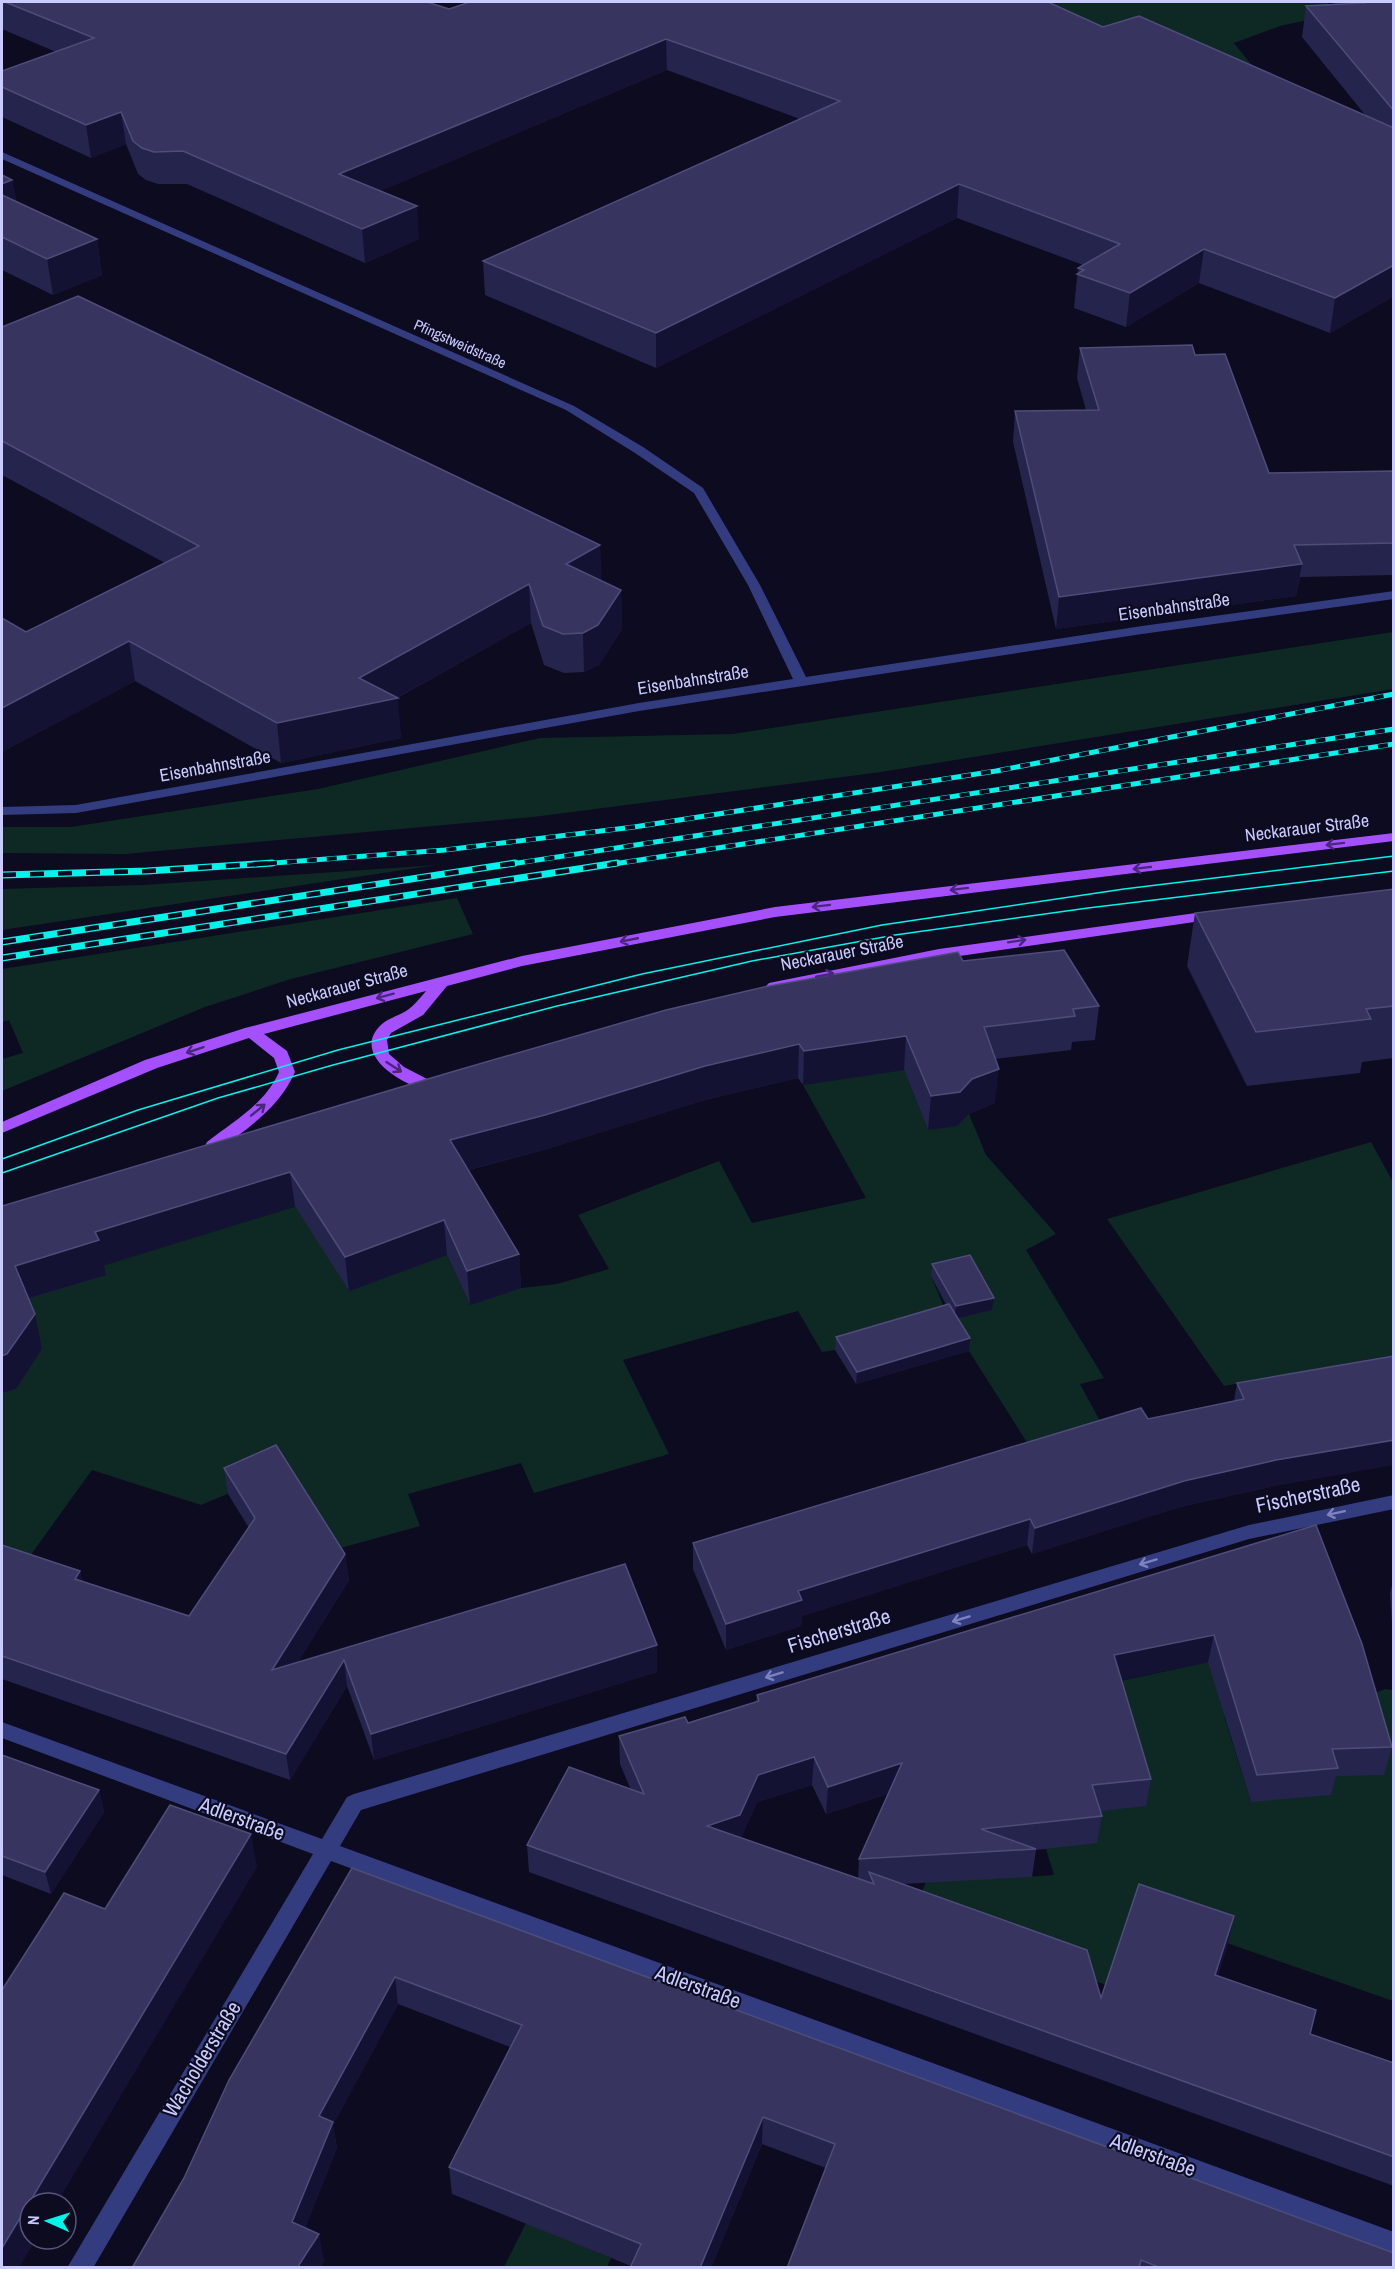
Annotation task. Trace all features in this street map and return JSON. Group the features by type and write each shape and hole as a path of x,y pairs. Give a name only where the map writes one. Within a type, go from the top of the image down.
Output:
{"main road":[{"name":"Neckarauer Straße","path":"2,1128 151,1065 251,1032 534,959 775,912 1394,837"},
{"name":"Neckarauer Straße","path":"763,988 934,954 1037,938 1229,914"},
{"path":"404,1091 430,1083 383,1060 379,1052 380,1039 385,1030 416,1012 442,981"},
{"path":"251,1032 281,1055 287,1072 278,1091 267,1103 207,1148 259,1133"}],"street":[{"name":"Pfingstweidstraße","path":"2,155 570,408 639,450 699,491 708,502 717,524 754,585 801,681"},
{"name":"Eisenbahnstraße","path":"2,811 76,809 639,707 801,681 1394,595"},
{"name":"Fischerstraße","path":"326,1850 354,1803 1249,1532 1394,1502"},
{"name":"Adlerstraße","path":"2,1730 1394,2244"},
{"name":"Wacholderstraße","path":"79,2268 326,1850"}],"green space":[{"path":"1013,2 1327,2 1336,14 1280,26 1234,43 1267,84 1091,41"},
{"path":"1393,632 1393,689 881,772 533,817 125,854 2,853 2,827 71,827 318,789 540,738 733,734"},
{"path":"437,865 2,930 2,889 144,885"},
{"path":"457,898 473,934 291,979 205,1007 2,1091 2,1059 23,1053 9,1020 2,1022 2,969"},
{"path":"904,1070 928,1130 957,1126 969,1114 986,1155 1056,1234 1026,1250 1104,1378 1080,1384 1100,1421 1028,1444 969,1351 931,1276 948,1317 835,1350 822,1352 798,1311 623,1360 669,1454 534,1493 521,1463 408,1494 420,1526 330,1551 280,1472 201,1505 92,1470 17,1574 2,1569 2,1393 23,1300 105,1275 102,1266 297,1206 349,1291 447,1255 470,1305 521,1288 557,1284 609,1269 578,1215 719,1161 752,1223 866,1198 803,1085"},
{"path":"1371,1142 1393,1182 1393,1355 1224,1386 1107,1219"},
{"path":"1214,1661 1225,1719 1251,1802 1325,1777 1362,1698 1385,1689 1393,1690 1393,2001 1135,1911 1109,1986 912,1916 933,1865 990,1879 1054,1875 1046,1849 1111,1683"},
{"path":"526,2223 611,2258 607,2267 504,2267"}],"building":[{"path":"5,2 427,2 449,9 470,2 1048,2 1103,27 1139,16 1394,128 1394,265 1335,298 1204,249 1130,293 1077,274 1084,270 1078,268 1120,244 959,184 656,333 483,261 840,101 666,39 339,174 417,206 362,229 183,151 154,152 142,148 133,141 121,112 86,125 2,87 2,71 94,38"},
{"path":"1362,2 1394,2 1394,111 1306,6 1364,3"},
{"path":"2,175 12,180 2,184"},
{"path":"2,195 97,239 47,259 2,237"},
{"path":"78,296 600,545 566,564 621,590 598,625 583,633 563,634 543,626 529,584 359,678 398,698 277,723 129,641 2,708 2,618 26,632 199,546 2,441 2,327"},
{"path":"1192,345 1195,355 1225,354 1269,473 1394,471 1394,543 1294,545 1302,564 1059,597 1015,411 1099,410 1080,348"},
{"path":"1394,889 1394,1006 1366,1009 1371,1019 1256,1032 1195,913"},
{"path":"1064,950 1099,1006 1073,1009 1075,1016 984,1027 999,1069 972,1079 960,1092 931,1096 906,1036 804,1051 799,1044 705,1066 545,1115 450,1140 519,1254 467,1271 444,1220 345,1257 290,1172 95,1232 99,1240 15,1266 35,1314 7,1354 2,1356 2,1206 666,1010 764,987 958,952 963,961"},
{"path":"970,1255 994,1298 956,1306 932,1264"},
{"path":"949,1304 970,1338 857,1372 836,1337"},
{"path":"1394,1356 1394,1440 1276,1460 1184,1481 1035,1528 1030,1519 798,1591 802,1600 726,1624 693,1543 1141,1408 1148,1419 1244,1399 1237,1383"},
{"path":"276,1445 345,1554 272,1670 625,1564 657,1645 371,1734 344,1660 286,1754 2,1656 2,1545 80,1571 75,1579 189,1616 255,1518 224,1468"},
{"path":"1316,1525 1362,1644 1392,1747 1332,1749 1338,1768 1257,1775 1214,1635 1114,1655 1151,1779 1092,1785 1102,1816 981,1829 1036,1849 859,1859 902,1763 828,1787 814,1757 758,1775 740,1815 707,1826 874,1884 869,1872 1087,1950 1101,1998 1139,1884 1234,1916 1215,1975 1316,2010 1310,2034 1394,2063 1394,2157 527,1845 569,1767 644,1794 619,1736 685,1717 688,1723 759,1701 757,1695"},
{"path":"2,1755 99,1790 45,1872 2,1856"},
{"path":"170,1805 251,1834 36,2191 18,2191 18,2221 2,2248 2,1990 64,1893 105,1909"},
{"path":"352,1868 1394,2253 1394,2268 1161,2268 1141,2260 1139,2268 787,2268 835,2144 763,2117 700,2268 630,2268 641,2244 449,2167 522,2025 395,1977 319,2116 333,2122 292,2222 319,2234 297,2268 132,2268 184,2178 229,2080"}],"tram line":[{"path":"2,1159 138,1110 338,1050 642,974 882,925 1124,889 1394,856"},
{"path":"2,1173 218,1098 333,1065 557,1006 752,961 895,935 1088,908 1394,871"}],"railway":[{"path":"247,865 445,850 634,827 996,771 1394,694"},
{"path":"505,865 1394,729"},
{"path":"607,865 1394,744"},
{"path":"2,875 147,871 272,863"},
{"path":"2,942 515,863"},
{"path":"2,958 617,863"}]}
